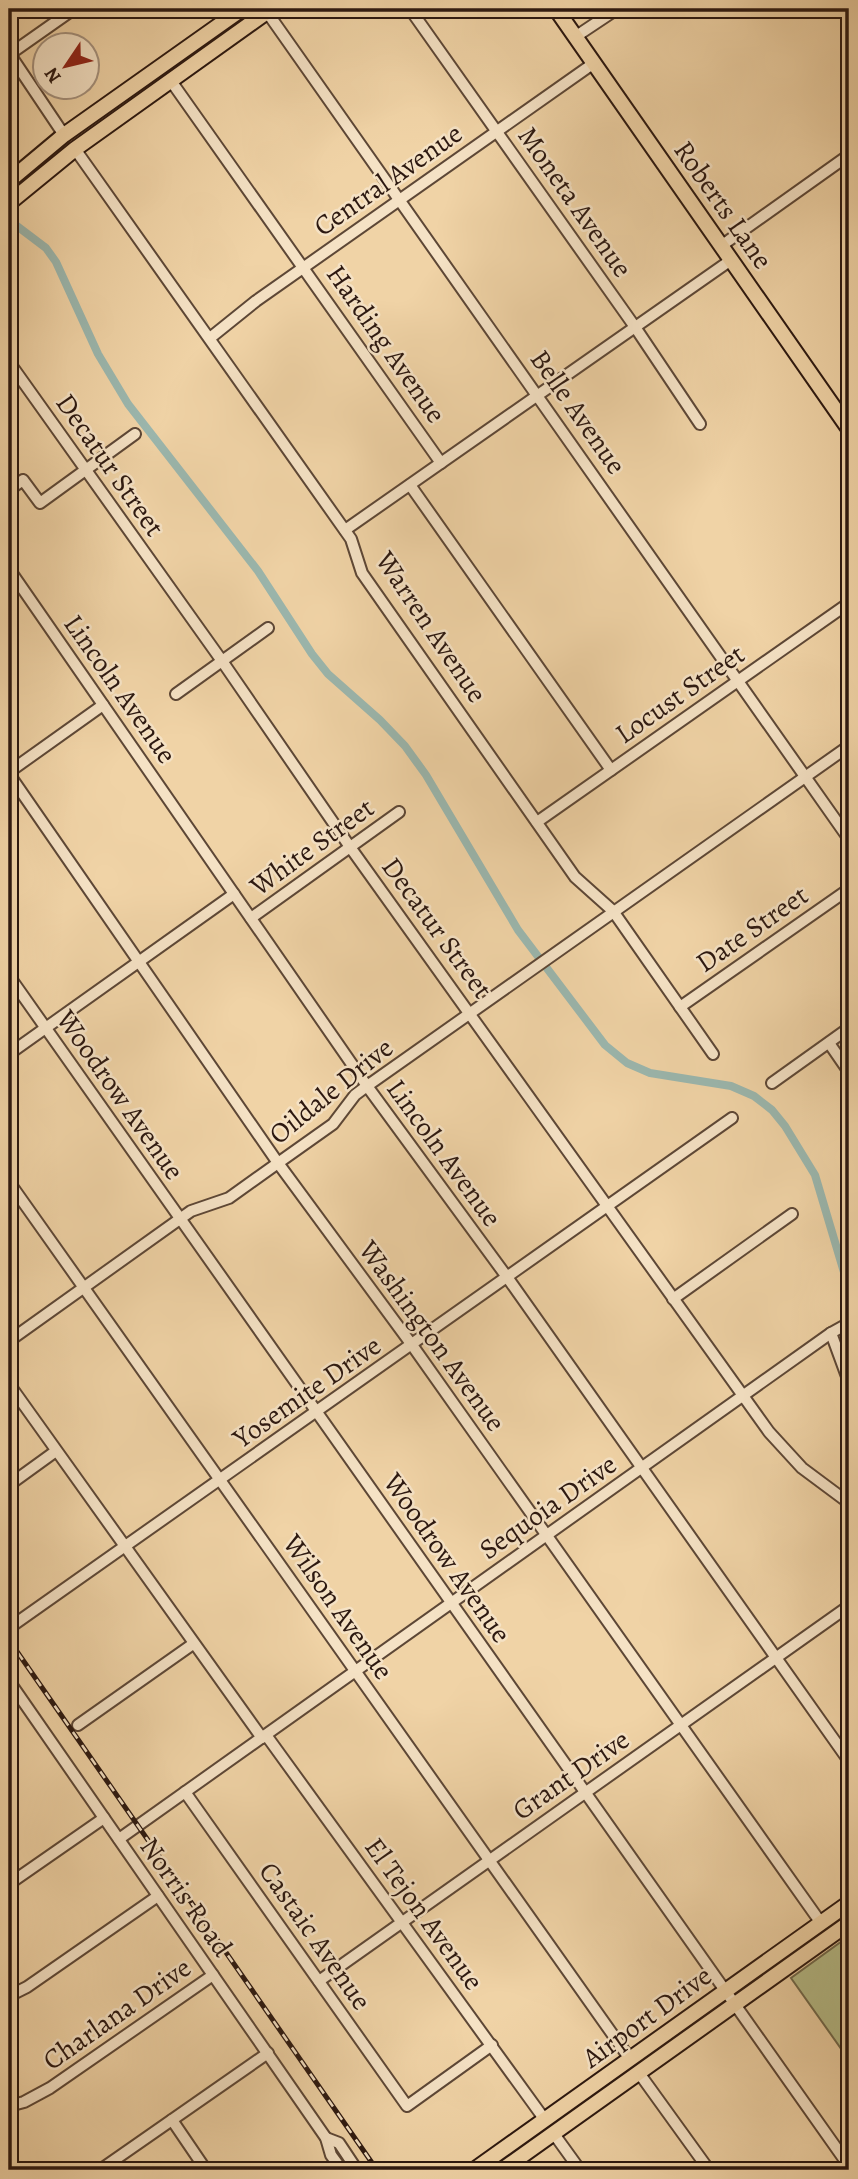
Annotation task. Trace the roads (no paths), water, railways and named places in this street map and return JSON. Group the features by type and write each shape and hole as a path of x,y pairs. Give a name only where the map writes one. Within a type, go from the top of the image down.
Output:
{"main road":[{"path":"9,181 64,135 242,9"},
{"name":"Roberts Lane","path":"556,9 849,429"},
{"path":"9,203 75,149 269,10"},
{"path":"75,149 73,144 76,138 93,115"},
{"path":"48,171 65,145 67,140 64,135"},
{"name":"Airport Drive","path":"474,2170 849,1903"},
{"name":"Airport Drive","path":"502,2170 849,1923"}],"street":[{"path":"64,135 9,54 74,9"},
{"name":"Moneta Avenue","path":"410,9 635,327 700,424"},
{"path":"575,37 617,9"},
{"name":"Belle Avenue","path":"269,10 849,839"},
{"name":"Central Avenue","path":"209,338 304,267 594,63"},
{"name":"Harding Avenue","path":"171,81 441,463"},
{"name":"Warren Avenue","path":"75,149 345,530 351,539 362,573 575,877 613,911 713,1054"},
{"path":"721,246 849,155"},
{"path":"345,530 730,260"},
{"name":"Decatur Street","path":"9,362 350,847 743,1396 785,1451 817,1481 849,1503"},
{"path":"9,491 23,480 40,503 135,434"},
{"path":"410,485 611,770"},
{"name":"Lincoln Avenue","path":"9,569 367,1086 507,1277 849,1761"},
{"name":"Locust Street","path":"537,822 849,603"},
{"path":"176,694 268,628"},
{"path":"9,773 103,705"},
{"name":"Oildale Drive","path":"9,1341 179,1220 201,1207 229,1198 332,1124 355,1095 367,1086 849,746"},
{"name":"Washington Avenue","path":"9,773 278,1163 412,1345 821,1923"},
{"name":"White Street","path":"251,918 399,812"},
{"name":"Date Street","path":"680,1007 849,888"},
{"path":"9,1054 234,894"},
{"name":"Woodrow Avenue","path":"9,976 849,2166"},
{"path":"772,1083 849,1028"},
{"path":"829,1043 849,1072"},
{"name":"Yosemite Drive","path":"9,1628 732,1118"},
{"name":"Wilson Avenue","path":"9,1182 630,2059"},
{"path":"673,1299 792,1214"},
{"name":"Sequoia Drive","path":"119,1839 831,1333 849,1323"},
{"path":"831,1333 849,1382"},
{"name":"El Tejon Avenue","path":"9,1384 193,1643 545,2120"},
{"path":"9,1485 56,1451"},
{"name":"Grant Drive","path":"318,1981 849,1606"},
{"path":"78,1725 193,1643"},
{"name":"Norris Road","path":"9,1681 326,2138 331,2155 342,2170"},
{"name":"Castaic Avenue","path":"186,1792 407,2106 492,2045"},
{"path":"9,1884 104,1818"},
{"path":"9,1996 27,1987 158,1896"},
{"name":"Charlana Drive","path":"9,2106 31,2099 50,2088 213,1975"},
{"path":"100,2170 268,2053"},
{"path":"639,2073 709,2170"},
{"path":"172,2120 206,2170"},
{"path":"554,2134 580,2170"},
{"name":"Norris Road","path":"326,2138 339,2143 357,2170"}],"waterway":[{"path":"9,220 46,248 56,262 98,354 128,404 258,571 328,674 405,746 426,775 518,930 605,1045 627,1063 650,1073 731,1086 754,1096 772,1110 785,1126 815,1175 849,1289"}],"railway":[{"path":"9,1640 377,2170"}]}
